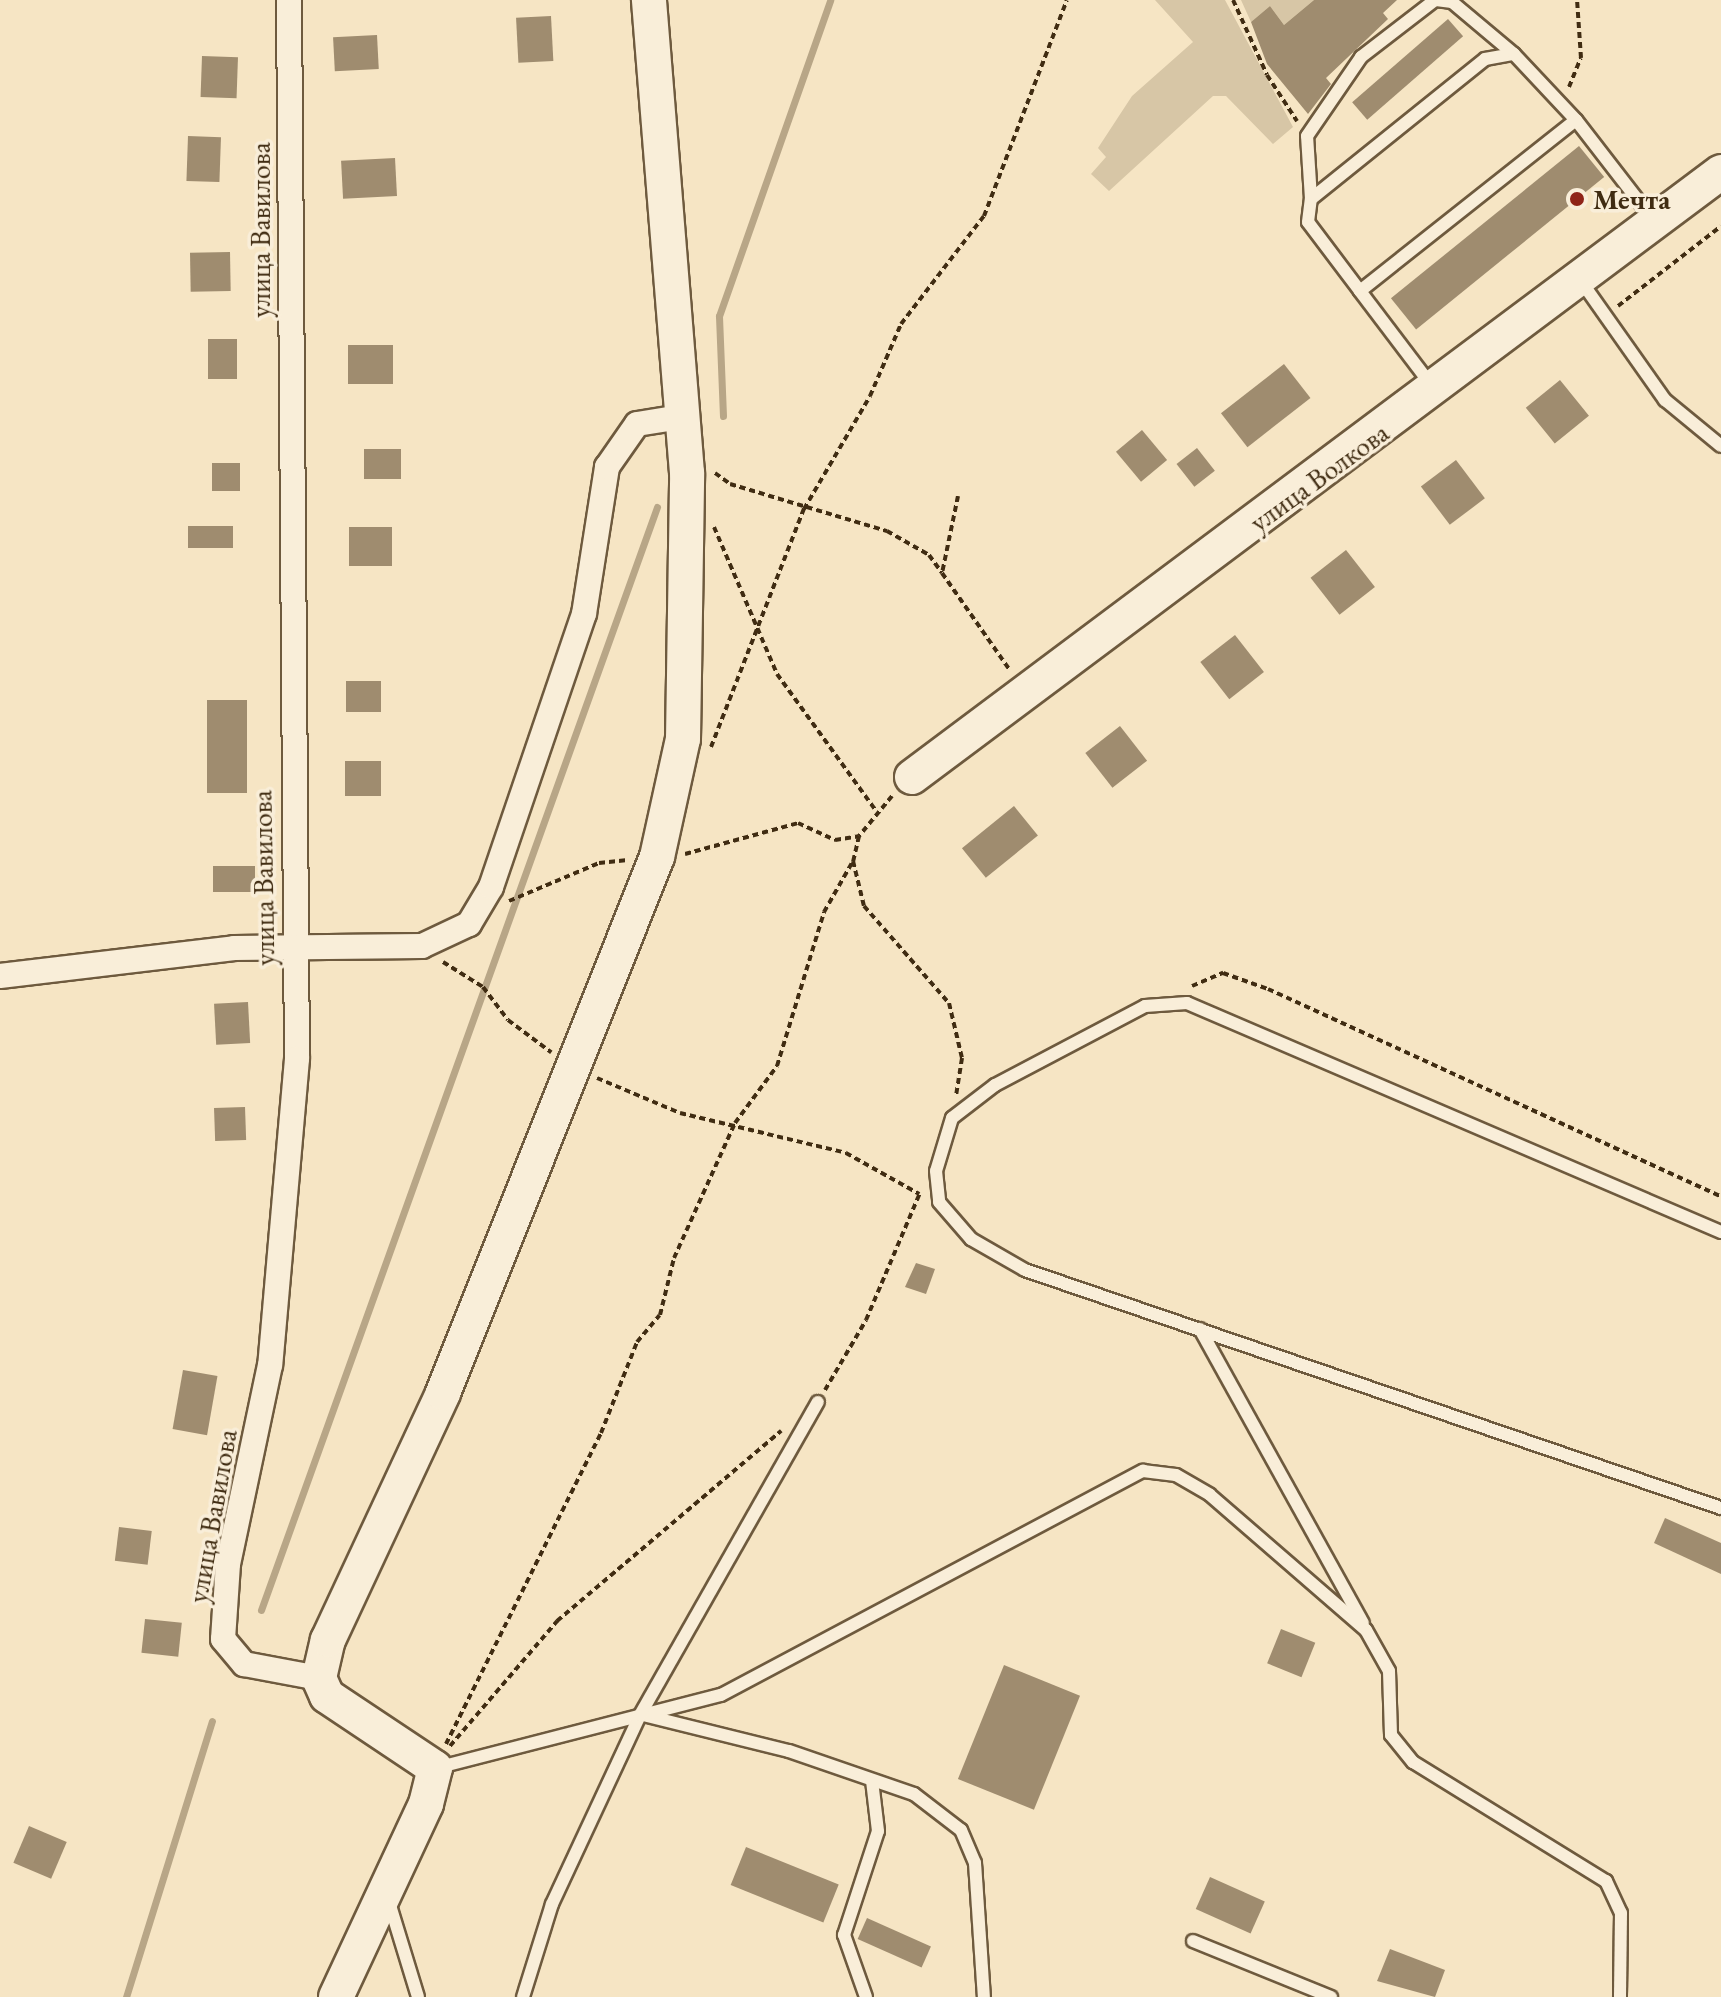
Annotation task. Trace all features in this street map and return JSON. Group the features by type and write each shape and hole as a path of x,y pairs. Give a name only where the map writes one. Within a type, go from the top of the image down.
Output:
{"street":[{"name":"улица Вавилова","path":"289,0 293,945 297,1059 284,1257 270,1365 228,1564 223,1639 244,1664 319,1678"},
{"path":"336,1997 426,1804 435,1768 353,1719 319,1678 328,1640 443,1393 657,857 674,793 689,585 683,431 649,0"},
{"name":"улица Волкова","path":"912,777 1027,689 1436,392 1721,172"},
{"path":"0,976 293,945 422,946 469,924 491,887 584,614 607,467 637,424 683,431"}],"lane":[{"path":"1436,392 1308,222 1311,199 1307,136 1361,57 1436,0 1452,2 1514,54 1562,104 1656,223"},
{"path":"1311,199 1485,59 1514,54"},
{"path":"1360,291 1576,120"},
{"path":"1581,281 1665,400 1721,446"},
{"path":"1721,1232 1187,1003 1145,1006 995,1085 952,1118 936,1171 939,1202 971,1239 1025,1270 1721,1508"},
{"path":"1200,1329 1366,1630 1387,1662 1391,1735 1413,1762 1606,1881 1621,1913 1620,1997"},
{"path":"523,1997 552,1904 640,1715 818,1402"},
{"path":"435,1768 721,1695 1143,1471 1176,1475 1210,1495 1366,1630"},
{"path":"640,1715 914,1794 961,1830 975,1863 984,1997"},
{"path":"866,1997 844,1935 878,1831 872,1781"},
{"path":"386,1887 418,1997"},
{"path":"1193,1941 1331,1997"}],"path":[{"path":"704,761 754,627 804,509 870,396 901,324 984,216 1067,0"},
{"path":"1233,0 1267,75 1307,136"},
{"path":"1562,104 1581,58 1577,0"},
{"path":"1606,315 1721,226"},
{"path":"683,431 730,484 909,541 942,573 1027,689"},
{"path":"942,573 958,496"},
{"path":"708,514 754,627 797,706 876,811"},
{"path":"435,1768 601,1433 637,1342 660,1315 674,1258 735,1123 777,1066 824,912 853,861 876,811 912,777"},
{"path":"853,861 864,906 949,1003 962,1058 952,1118"},
{"path":"422,946 483,987 508,1020 574,1066 680,1113 735,1123 846,1153 919,1194"},
{"path":"1184,990 1223,973 1268,989 1721,1196"},
{"path":"435,1768 474,1711 557,1621 725,1473 818,1402 866,1320 925,1181"}],"shaded area":[{"path":"1155,0 1225,0 1293,127 1273,144 1226,96 1213,96 1109,191 1091,174 1106,157 1098,148 1132,96 1193,42"},
{"path":"1241,0 1314,0 1284,25 1270,6 1251,22"}],"building":[{"path":"1314,0 1397,0 1383,13 1388,19 1326,78 1331,84 1308,114 1267,64 1251,22 1270,6 1284,25"},
{"path":"551,16 553,61 518,63 516,18"},
{"path":"1448,19 1463,36 1367,120 1352,102"},
{"path":"377,35 379,69 335,71 333,37"},
{"path":"202,56 238,57 237,98 201,97"},
{"path":"188,136 221,137 219,182 186,181"},
{"path":"1579,146 1604,177 1416,329 1391,298"},
{"path":"395,158 397,196 343,199 341,161"},
{"path":"230,252 231,291 191,292 190,253"},
{"path":"208,339 237,339 237,379 208,379"},
{"path":"348,345 393,345 393,384 348,384"},
{"path":"1284,364 1310,398 1247,447 1221,413"},
{"path":"1560,380 1589,416 1555,443 1526,408"},
{"path":"1142,430 1167,460 1141,482 1116,452"},
{"path":"1197,448 1215,471 1194,487 1177,464"},
{"path":"364,449 401,449 401,479 364,479"},
{"path":"1456,460 1485,498 1450,525 1421,486"},
{"path":"212,463 240,463 240,491 212,491"},
{"path":"188,526 233,526 233,548 188,548"},
{"path":"349,527 392,527 392,566 349,566"},
{"path":"1346,550 1375,587 1339,615 1311,578"},
{"path":"1235,635 1264,672 1229,699 1200,662"},
{"path":"346,681 381,681 381,712 346,712"},
{"path":"207,700 247,700 247,793 207,793"},
{"path":"1120,726 1147,761 1112,788 1085,753"},
{"path":"345,761 381,761 381,796 345,796"},
{"path":"1014,806 1038,836 986,878 962,848"},
{"path":"213,866 255,866 255,892 213,892"},
{"path":"248,1002 250,1043 216,1045 214,1004"},
{"path":"245,1107 246,1140 215,1141 214,1108"},
{"path":"916,1263 935,1269 926,1294 905,1287"},
{"path":"183,1370 217,1376 207,1435 173,1429"},
{"path":"1665,1518 1721,1543 1721,1574 1654,1543"},
{"path":"119,1527 152,1531 148,1565 115,1561"},
{"path":"145,1619 182,1623 178,1657 141,1653"},
{"path":"1281,1629 1315,1643 1301,1677 1267,1663"},
{"path":"1004,1665 1080,1696 1034,1810 958,1779"},
{"path":"29,1826 67,1842 51,1879 13,1863"},
{"path":"746,1847 839,1884 823,1922 731,1885"},
{"path":"1210,1877 1265,1901 1251,1933 1196,1909"},
{"path":"867,1918 931,1946 922,1967 858,1939"},
{"path":"1390,1949 1445,1970 1435,1997 1377,1981"}],"waterway":[{"path":"723,416 719,316 830,0"},
{"path":"261,1610 657,507"},
{"path":"126,1997 212,1721"}],"place":[{"name":"Мечта","path":"1577,199"}]}
